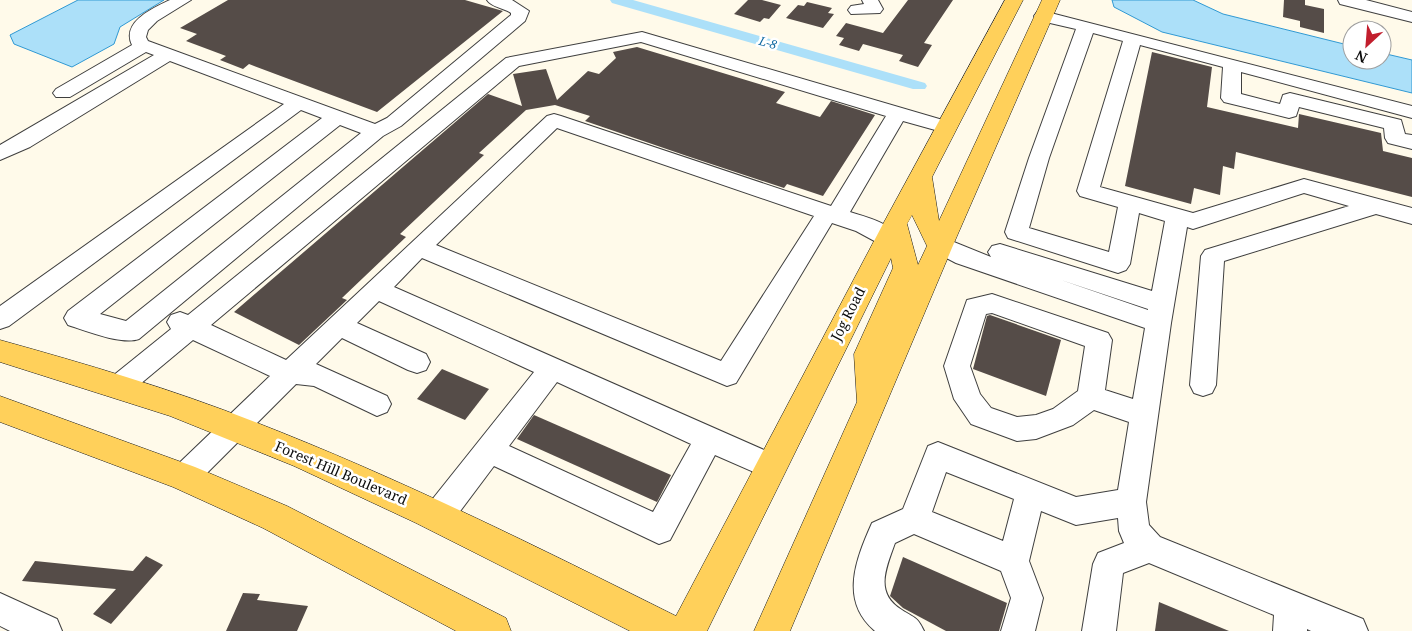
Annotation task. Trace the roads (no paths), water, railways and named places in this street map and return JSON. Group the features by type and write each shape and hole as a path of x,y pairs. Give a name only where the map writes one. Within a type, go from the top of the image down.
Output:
{"main road":[{"name":"Jog Road","path":"688,631 770,466 891,231 1014,0"},
{"path":"772,631 872,405 942,238 1047,8"},
{"path":"920,176 923,214 928,228 942,238"},
{"path":"872,405 868,354 906,268 891,231"},
{"name":"Forest Hill Boulevard","path":"0,351 180,407 342,472 438,516 668,631"},
{"path":"0,363 69,372"},
{"path":"0,409 26,416 184,477 275,517 493,631"}],"street":[{"path":"184,0 143,24 137,31 136,38 144,46 376,131"},
{"path":"338,116 77,318 130,332 376,131 394,122 519,16 520,11 511,4 496,0"},
{"path":"1346,0 1412,17"},
{"path":"1047,8 1086,27 1412,112"},
{"path":"1086,27 1039,158 1016,232 1118,264 1130,203"},
{"path":"118,387 193,328 513,62 642,37 946,127"},
{"path":"1133,38 1088,191 1193,221 1304,186 1412,216"},
{"path":"63,93 144,46"},
{"path":"0,159 23,142 168,55"},
{"path":"1232,64 1231,98 1289,112 1290,99 1394,124 1395,138 1412,142"},
{"path":"0,319 300,102"},
{"path":"419,247 727,375 831,214 842,207 896,113"},
{"path":"184,477 376,288 554,120 864,225 891,231"},
{"path":"0,152 23,142"},
{"path":"1203,385 1213,256 1378,205"},
{"path":"1177,217 1131,502 1134,530 1148,548 1290,619 1352,631"},
{"path":"942,238 964,257 1160,313"},
{"path":"376,288 770,466"},
{"path":"992,304 1099,340 1090,397 1063,417 1036,427 1018,428 981,416 968,399 957,366 976,307 992,304"},
{"path":"156,311 289,373 317,375 376,404"},
{"path":"338,325 417,362"},
{"path":"438,516 552,369"},
{"path":"1090,397 1144,415"},
{"path":"489,450 659,530 709,439"},
{"path":"907,631 879,614 870,597 867,577 883,533 914,519 938,455 1076,511 1131,502"},
{"path":"1018,631 1027,598 1013,561 1030,493"},
{"path":"914,519 1013,561"},
{"path":"1099,631 1109,564 1148,548"},
{"path":"0,609 45,631"}],"water":[{"path":"78,0 164,0 120,27 114,44 72,67 14,44 10,35"},
{"path":"1112,0 1193,0 1223,14 1342,44 1342,70 1392,70 1392,55 1412,60 1412,93 1162,32 1114,7"}],"waterway":[{"name":"L-8","path":"617,0 919,86"}]}
